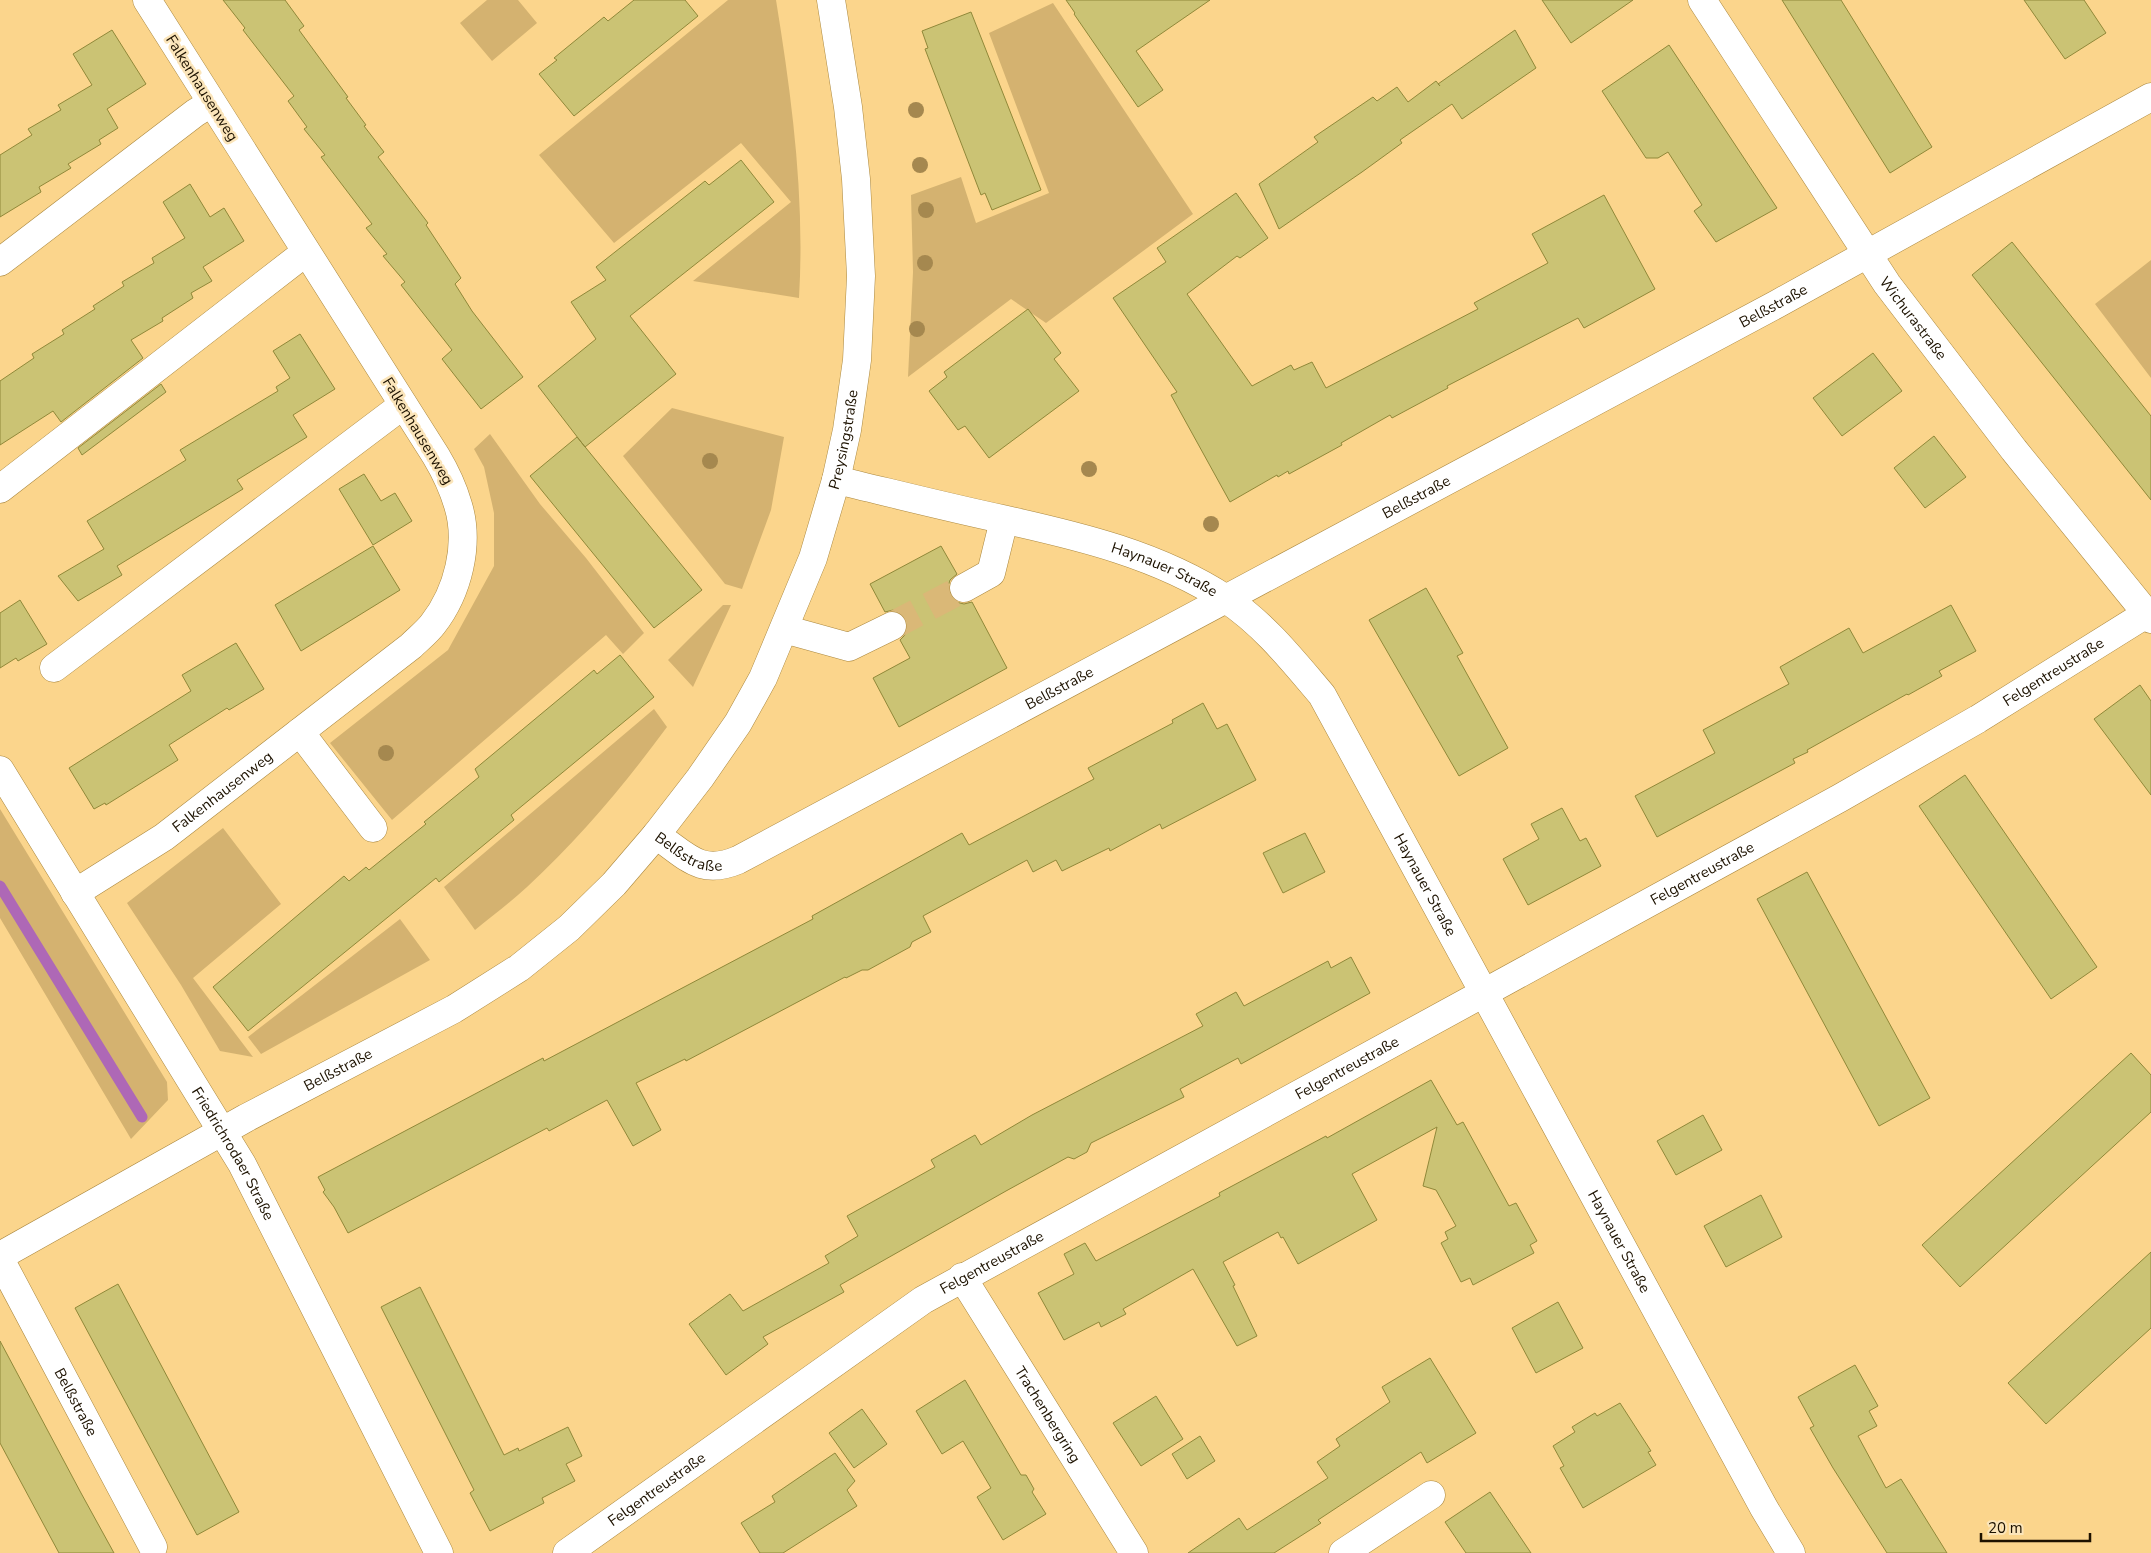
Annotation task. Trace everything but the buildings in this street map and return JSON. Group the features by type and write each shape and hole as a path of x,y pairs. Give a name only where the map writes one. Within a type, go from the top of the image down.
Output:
{"street":[{"name":"Falkenhausenweg","path":"75,893 164,836 411,646 432,625 445,607 458,577 462,550 459,506 436,456 211,103 148,0"},
{"name":"Preysingstraße","path":"656,835 700,778 738,723 763,678 813,558 836,480 847,430 857,360 861,276 856,179 848,107 831,0"},
{"name":"Wichurastraße","path":"1702,0 1866,255 2014,450 2149,617"},
{"name":"Belßstraße","path":"153,1547 0,1258 222,1131 454,1009 519,968 569,928 614,884 656,835 702,865 719,867 727,864 1226,599 1866,255 2151,97"},
{"path":"0,262 211,103"},
{"path":"0,489 306,252"},
{"path":"54,668 403,405"},
{"name":"Haynauer Straße","path":"836,480 1081,537 1122,550 1175,572 1226,599 1275,641 1322,695 1764,1508 1791,1553"},
{"path":"964,588 991,573 1004,520"},
{"name":"Felgentreustraße","path":"567,1553 923,1300 1840,798 1984,716 2149,617"},
{"path":"784,629 849,647 892,626"},
{"path":"300,732 373,828"},
{"name":"Friedrichrodaer Straße","path":"0,770 242,1164 439,1553"},
{"name":"Trachenbergring","path":"962,1277 1134,1553"},
{"path":"1342,1553 1430,1495"}],"shaded area":[{"path":"487,0 518,0 537,23 492,61 460,23"},
{"path":"728,0 776,0 792,111 799,185 799,298 693,281 791,202 741,143 614,243 539,155"},
{"path":"1053,3 1193,214 1046,323 1011,299 908,377 913,272 911,195 961,177 976,223 1049,193 989,33"},
{"path":"2151,260 2151,378 2095,304"},
{"path":"672,408 784,437 771,510 742,589 725,584 623,456"},
{"path":"490,434 540,504 586,558 644,633 623,654 606,635 392,820 330,743 448,650 494,566 494,513 484,467 474,449"},
{"path":"723,605 731,605 693,687 668,660"},
{"path":"654,709 667,727 618,790 584,830 547,868 515,898 475,930 444,887"},
{"path":"0,809 167,1082 168,1100 131,1139 0,918"},
{"path":"223,828 281,904 193,978 253,1057 220,1051 181,985 127,903"},
{"path":"400,919 430,960 261,1054 248,1037"}],"waterway":[{"path":"0,886 142,1117"}],"tunnel":[{"path":"892,626 964,588"}]}
